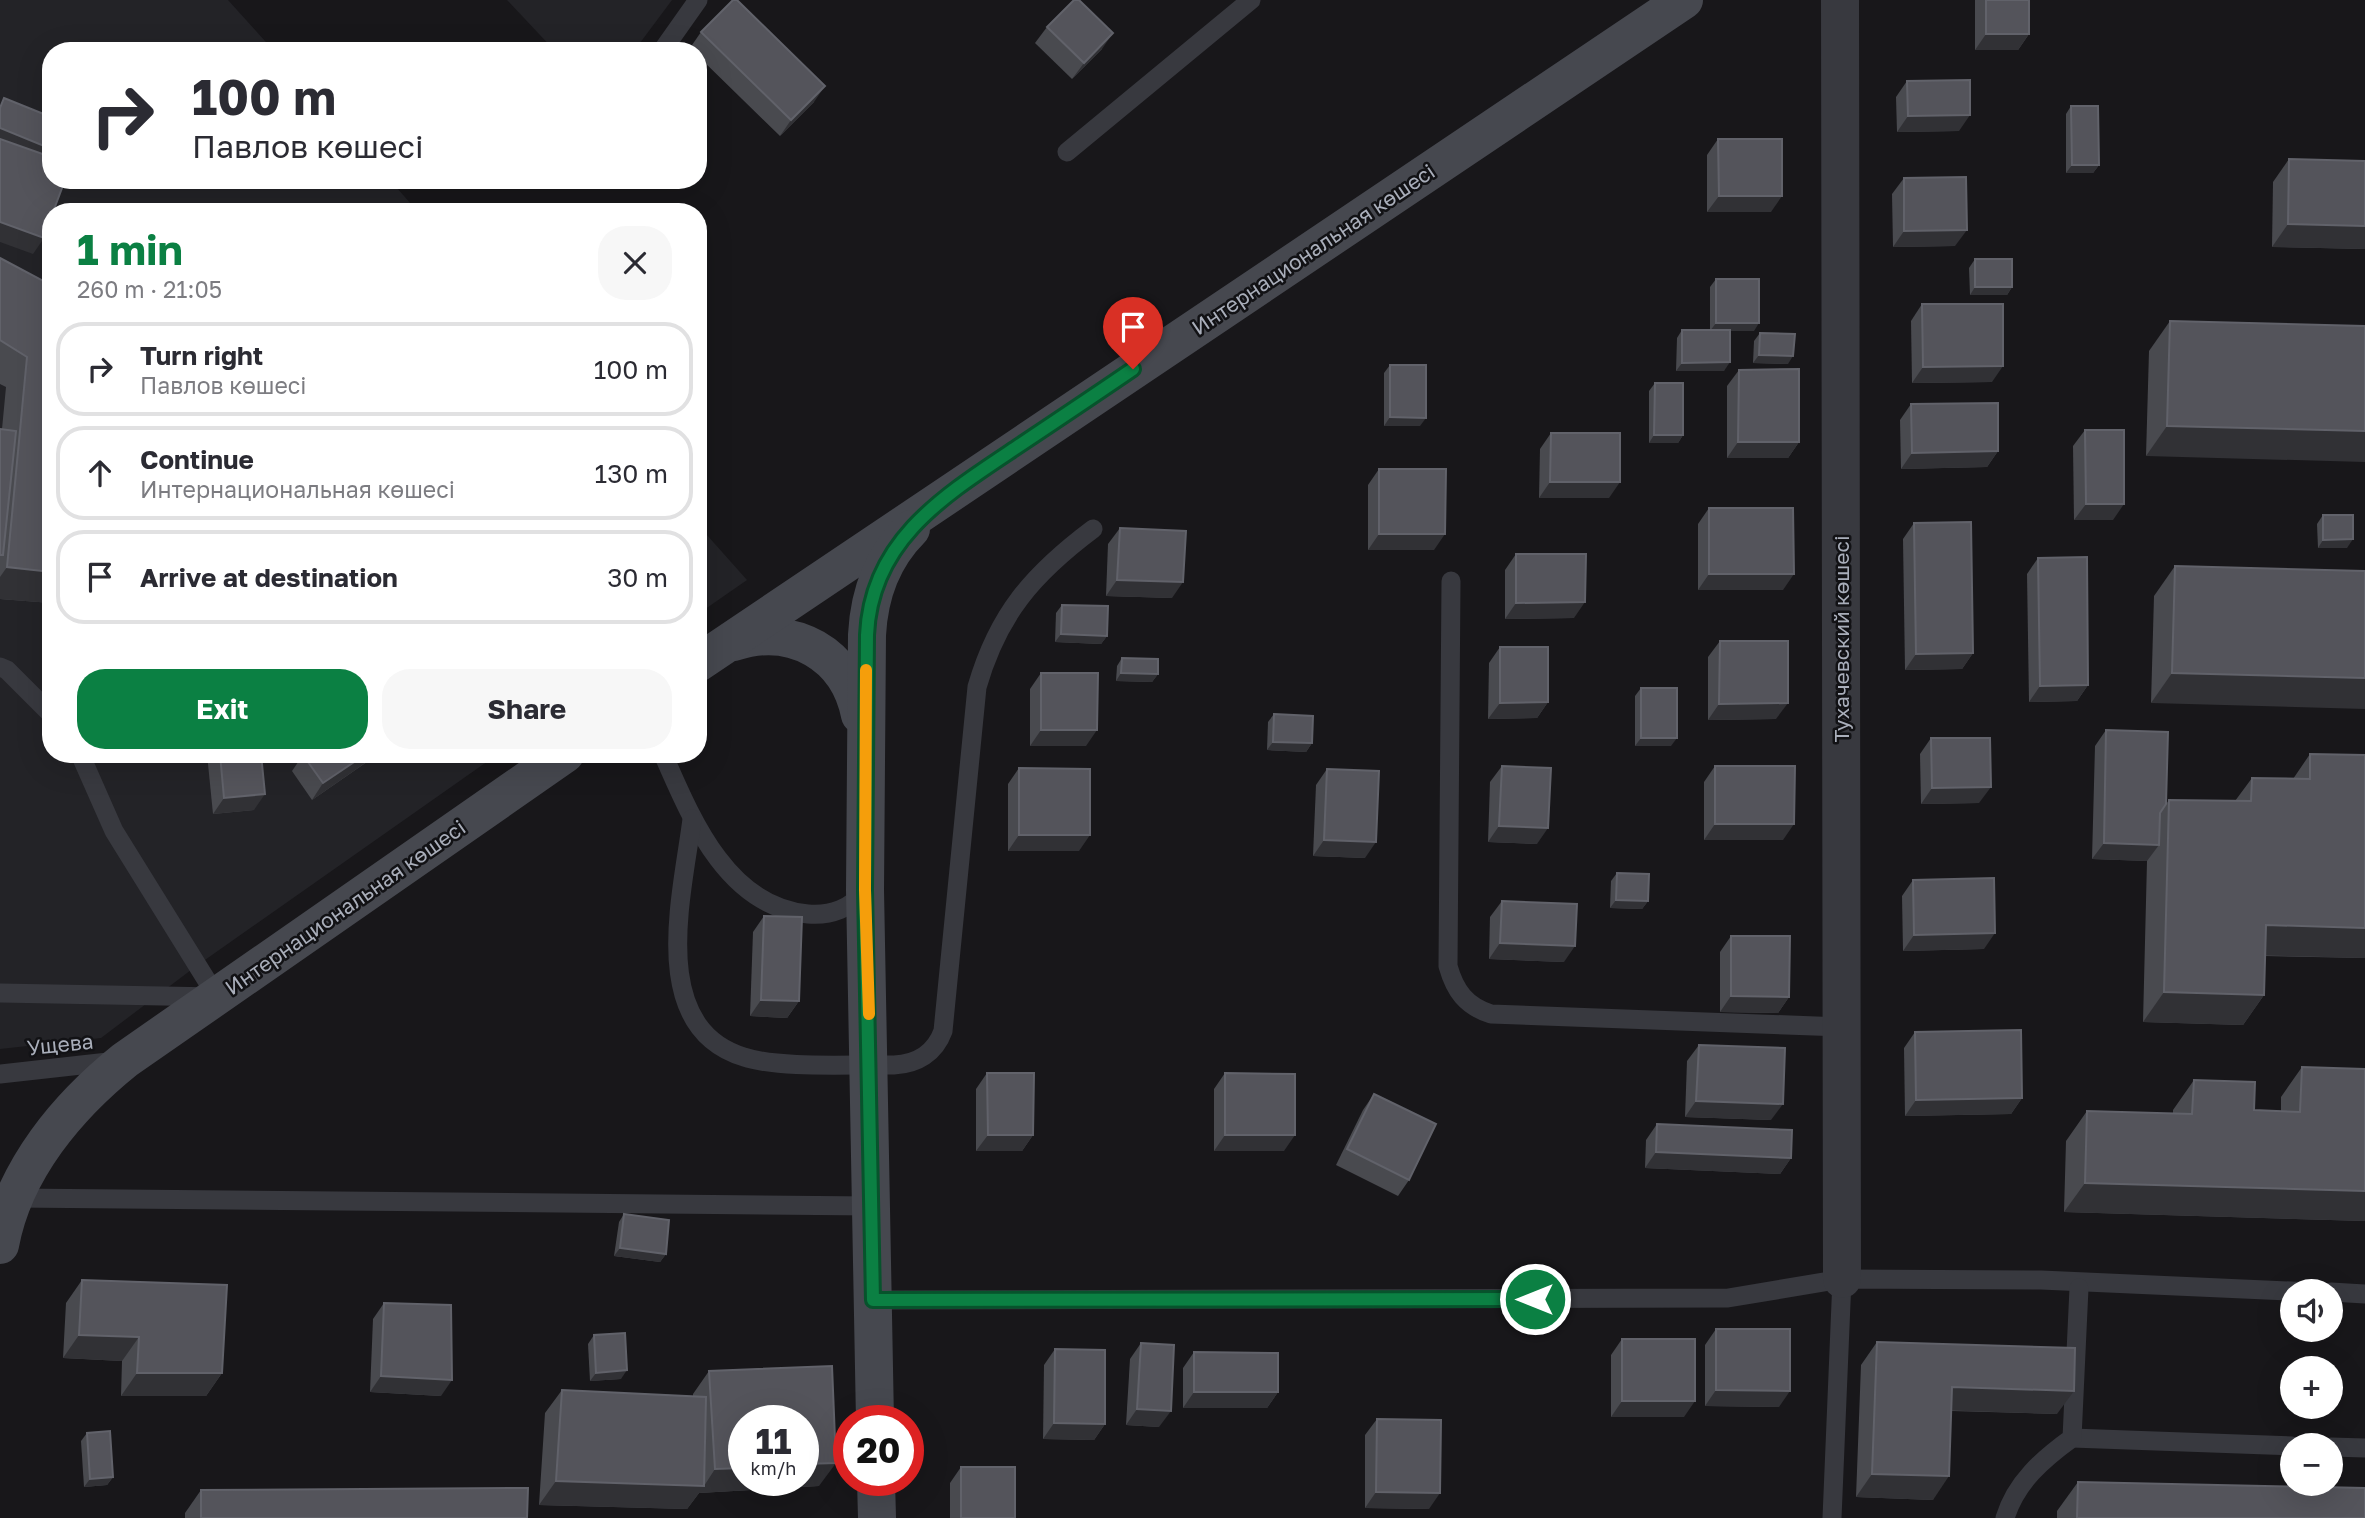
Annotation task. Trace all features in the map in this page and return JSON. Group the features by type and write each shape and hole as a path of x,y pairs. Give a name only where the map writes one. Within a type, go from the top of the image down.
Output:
{"street":[{"name":"Интернациональная көшесі","path":"713,654 1684,0"},
{"name":"Тухачевский көшесі","path":"1840,0 1842,1279"},
{"path":"875,1405 865,890 868,611 874,588 900,542 950,492"},
{"path":"713,654 757,637 791,638 825,655 850,684 866,744"},
{"name":"Интернациональная көшесі","path":"0,1245 15,1198 33,1161 56,1128 90,1088 125,1060 552,763"},
{"path":"876,1496 877,1518"}],"lane":[{"path":"668,42 698,0"},
{"path":"1067,152 1251,0"},
{"path":"692,819 676,956 685,999 702,1031 725,1050 763,1062 905,1064 927,1055 940,1040 943,1031 977,687 991,642 1018,599 1038,574 1093,529"},
{"path":"1451,581 1448,966 1462,997 1476,1009 1491,1014 1842,1027"},
{"path":"0,667 8,670 42,705"},
{"path":"84,763 114,831 217,997"},
{"path":"667,763 692,819 718,860 748,888 780,907 800,913 829,913 851,904 865,890"},
{"path":"0,993 217,997"},
{"name":"Ущева","path":"0,1074 125,1060"},
{"path":"15,1198 872,1206"},
{"path":"1842,1279 2280,1295"},
{"path":"1832,1518 1842,1279"},
{"path":"873,1300 1728,1298 1842,1279 2041,1280 2280,1291"},
{"path":"2073,1438 2079,1289"},
{"path":"2343,1294 2365,1295"},
{"path":"2006,1518 2017,1492 2031,1472 2073,1438 2280,1446"},
{"path":"2343,1447 2365,1448"}],"shaded area":[{"path":"0,0 228,0 266,42 42,42 42,189 398,189 410,203 42,203 42,763 485,763 195,967 101,1038 0,1049"},
{"path":"507,0 672,0 641,42 547,42"},
{"path":"707,535 747,580 707,608"}],"building":[{"path":"733,0 737,0 825,86 791,120 701,32"},
{"path":"1074,0 1079,0 1113,33 1084,63 1047,27"},
{"path":"1986,0 2029,0 2029,34 1986,34"},
{"path":"1970,80 1970,115 1908,116 1907,81"},
{"path":"4,98 42,113 42,145 0,128 0,108"},
{"path":"2071,106 2098,106 2099,165 2072,165"},
{"path":"0,139 42,154 42,189 62,189 56,203 42,203 42,237 0,222"},
{"path":"1718,139 1782,139 1782,196 1719,196"},
{"path":"2289,159 2365,161 2365,226 2288,224"},
{"path":"1966,177 1967,230 1904,231 1904,178"},
{"path":"0,258 42,280 42,571 7,567 27,357 0,340"},
{"path":"1975,259 2012,259 2012,287 1975,287"},
{"path":"1716,279 1759,279 1759,323 1716,323"},
{"path":"1922,304 2003,304 2003,366 1923,367"},
{"path":"2170,321 2365,326 2365,431 2167,426"},
{"path":"1682,330 1730,330 1730,362 1682,363"},
{"path":"1760,333 1795,334 1793,356 1759,355"},
{"path":"1390,365 1426,365 1426,418 1390,417"},
{"path":"1799,369 1799,442 1738,442 1739,370"},
{"path":"1655,383 1683,383 1683,435 1654,435"},
{"path":"1998,403 1998,451 1912,453 1911,404"},
{"path":"0,429 16,431 3,555 0,555"},
{"path":"2085,430 2124,430 2124,504 2086,504"},
{"path":"1551,433 1620,433 1620,482 1550,482"},
{"path":"1379,469 1446,469 1445,534 1379,534"},
{"path":"1709,508 1793,508 1794,574 1709,574"},
{"path":"2323,515 2353,515 2353,539 2323,540"},
{"path":"1971,522 1973,653 1916,654 1914,523"},
{"path":"1120,528 1186,531 1183,582 1117,580"},
{"path":"1516,554 1586,554 1585,602 1516,603"},
{"path":"2087,557 2088,685 2040,686 2038,558"},
{"path":"2175,566 2365,571 2365,678 2172,673"},
{"path":"1062,605 1108,606 1107,636 1061,634"},
{"path":"1720,641 1788,641 1788,703 1719,704"},
{"path":"1500,647 1548,647 1548,702 1500,703"},
{"path":"1122,658 1158,659 1158,674 1121,673"},
{"path":"1041,673 1098,673 1097,730 1041,730"},
{"path":"1641,688 1677,688 1677,738 1641,738"},
{"path":"1274,714 1313,716 1312,743 1273,742"},
{"path":"2106,730 2168,732 2166,804 2160,813 2159,845 2104,843"},
{"path":"1931,738 1990,738 1991,787 1932,788"},
{"path":"2310,754 2365,755 2365,928 2266,925 2264,995 2164,992 2169,800 2251,801 2252,778 2310,779"},
{"path":"221,763 262,763 265,794 224,798"},
{"path":"309,763 353,763 323,783"},
{"path":"1502,766 1551,768 1548,828 1499,826"},
{"path":"1715,766 1795,766 1794,824 1715,824"},
{"path":"1019,768 1090,769 1090,835 1019,835"},
{"path":"1327,769 1379,771 1376,842 1324,840"},
{"path":"1617,873 1649,874 1648,901 1616,900"},
{"path":"1994,878 1995,933 1914,935 1913,880"},
{"path":"1502,901 1577,904 1575,946 1500,943"},
{"path":"764,916 802,917 799,1001 761,1000"},
{"path":"1731,936 1790,936 1789,997 1731,996"},
{"path":"2021,1030 2022,1098 1916,1100 1915,1032"},
{"path":"1699,1045 1785,1048 1783,1104 1696,1101"},
{"path":"2302,1067 2365,1069 2365,1191 2085,1183 2087,1111 2192,1114 2194,1080 2255,1082 2254,1110 2300,1112"},
{"path":"987,1073 1034,1073 1033,1135 988,1135"},
{"path":"1225,1073 1295,1074 1295,1135 1225,1135"},
{"path":"1374,1094 1436,1124 1409,1180 1347,1149"},
{"path":"1657,1124 1792,1130 1791,1158 1656,1152"},
{"path":"624,1214 669,1220 666,1254 620,1248"},
{"path":"82,1280 227,1285 222,1373 137,1373 139,1337 79,1335"},
{"path":"384,1303 451,1305 452,1380 381,1376"},
{"path":"1716,1329 1790,1329 1790,1391 1716,1390"},
{"path":"625,1333 627,1370 596,1373 594,1335"},
{"path":"1622,1339 1695,1339 1695,1401 1622,1401"},
{"path":"1877,1342 2075,1348 2074,1391 1952,1387 1949,1476 1872,1474"},
{"path":"1141,1343 1174,1345 1171,1411 1137,1409"},
{"path":"1055,1349 1105,1350 1105,1424 1054,1423"},
{"path":"1194,1352 1278,1353 1278,1392 1194,1392"},
{"path":"832,1366 833,1463 819,1464 819,1405 728,1405 728,1469 715,1469 709,1371"},
{"path":"562,1390 706,1397 704,1486 556,1481"},
{"path":"1377,1419 1441,1420 1440,1493 1376,1492"},
{"path":"110,1431 113,1477 90,1479 87,1433"},
{"path":"961,1467 1015,1467 1015,1518 961,1518"},
{"path":"2078,1482 2280,1486 2280,1496 2343,1496 2343,1488 2365,1488 2365,1518 2077,1518"},
{"path":"528,1488 527,1518 201,1518 201,1490"}],"slow traffic":[{"path":"866,670 865,890 869,1014"}],"route":[{"path":"1133,369 950,492 908,532 892,552 874,588 868,611 867,635 865,890 873,1300 1535,1299"}]}
